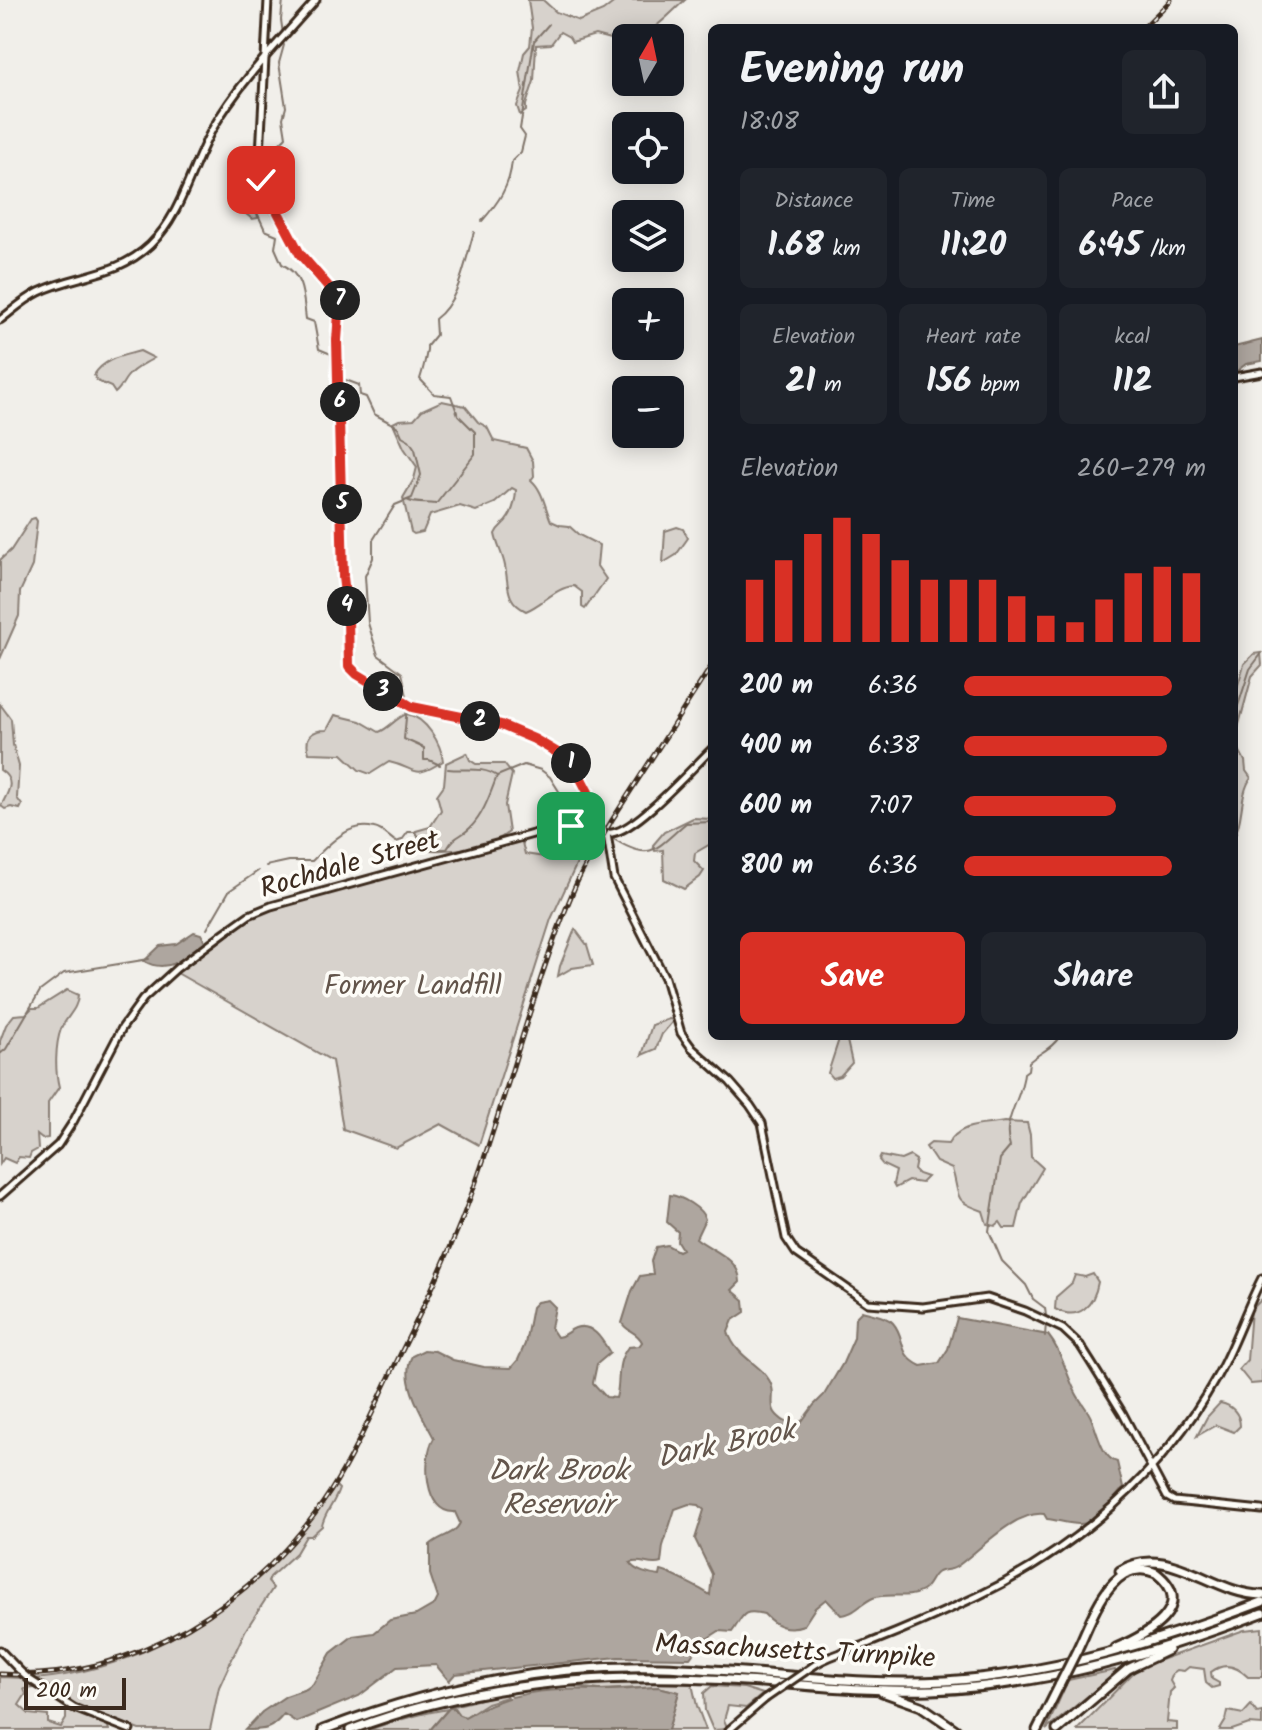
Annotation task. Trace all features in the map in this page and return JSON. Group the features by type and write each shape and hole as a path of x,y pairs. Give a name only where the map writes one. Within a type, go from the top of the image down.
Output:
{"highway":[{"path":"1074,1651 1106,1584 1121,1570 1136,1563 1167,1563 1232,1591 1262,1595"},
{"path":"1035,1730 1105,1592 1130,1571 1144,1569 1164,1580 1169,1590 1170,1605 1158,1626 1139,1638 1075,1663"},
{"name":"Massachusetts Turnpike","path":"323,1730 430,1694 500,1679 567,1670 668,1667 903,1682 994,1677 1075,1663 1160,1639 1262,1602"},
{"name":"Massachusetts Turnpike","path":"350,1730 410,1709 461,1696 577,1679 704,1679 934,1690 988,1686 1046,1678 1131,1657 1262,1613"},
{"path":"1057,1730 1132,1666 1233,1623"},
{"path":"852,1688 904,1699 927,1709 956,1730"}],"street":[{"path":"268,0 259,174 268,198 300,254 340,300 337,340 348,663 357,674 408,706 501,725 563,756 576,769 588,792 598,832"},
{"path":"0,320 41,291 112,270 137,256 152,242 174,213 214,126 235,95 316,0"},
{"path":"1238,376 1262,372"},
{"path":"708,753 637,820 607,834 615,880 664,975 681,1033 692,1048 730,1082 762,1123 786,1238 792,1250 856,1297 873,1305 923,1307 987,1298 1063,1329 1080,1345 1123,1414 1162,1492 1171,1500 1262,1510"},
{"name":"Rochdale Street","path":"0,1196 58,1145 122,1028 143,999 177,968 249,915 271,906 562,826 607,834"},
{"path":"729,1730 765,1699 816,1664 954,1607 1023,1572 1094,1522 1150,1467 1213,1384 1262,1278"},
{"path":"0,1650 29,1679 70,1706 130,1730"}],"green space":[{"path":"528,0 543,0 556,12 579,21 603,11 617,0 685,0 659,24 612,24 612,40 595,35 572,42 560,32 551,44 536,45 534,81 526,111 520,115 517,106 523,91 520,71 524,53 530,46 532,28"},
{"path":"235,174 251,178 258,218 252,219 245,213 228,185"},
{"path":"140,351 154,358 132,371 115,393 111,387 97,381 94,375 103,365 114,358"},
{"path":"442,401 465,406 478,422 487,427 494,441 526,448 533,461 534,476 531,480 541,494 551,521 569,526 599,545 597,566 606,579 585,609 582,607 582,592 574,586 561,589 526,611 514,603 495,534 513,508 516,490 512,488 495,503 476,511 460,506 430,515 423,532 411,532 403,498 417,467 393,423 414,419 422,410"},
{"path":"31,519 37,521 32,566 20,592 19,616 0,659 0,560 11,550"},
{"path":"677,527 683,529 688,538 676,555 663,563 665,531"},
{"path":"1261,653 1262,665 1252,676 1238,728 1238,685 1244,664 1254,654"},
{"path":"0,704 11,719 19,766 17,798 22,805 20,809 1,806 10,783 0,770"},
{"path":"407,714 420,720 436,739 443,761 420,772 389,762 370,774 359,770 342,754 309,753 307,743 310,736 327,730 335,715 360,721 379,732"},
{"path":"1238,748 1251,778 1238,826"},
{"path":"467,753 476,764 504,764 512,774 505,805 509,832 482,845 431,850 419,840 416,831 430,827 441,810 437,795 444,785 446,763"},
{"path":"693,818 708,819 708,845 695,853 694,861 704,871 684,889 664,879 663,850 655,851 653,845 664,832"},
{"name":"Former Landfill","path":"564,827 592,831 551,919 479,1145 441,1124 396,1148 343,1129 332,1061 177,973 257,914 521,839 525,854 565,860 556,829"},
{"path":"575,929 587,945 593,965 572,968 558,976 560,966"},
{"path":"67,990 78,995 59,1035 56,1058 59,1087 48,1103 48,1138 42,1139 37,1135 38,1149 29,1158 19,1157 15,1163 4,1158 0,1164 0,1041 6,1025 14,1015 26,1014"},
{"path":"674,1020 662,1034 656,1049 642,1055 652,1025"},
{"path":"839,1040 847,1040 852,1063 840,1076 832,1078 828,1073"},
{"path":"1004,1122 1027,1123 1031,1157 1043,1168 1022,1203 1016,1228 1004,1228 1000,1222 995,1226 987,1224 983,1211 966,1204 959,1196 952,1169 936,1162 926,1147 931,1143 948,1144 966,1128"},
{"path":"881,1156 901,1160 910,1156 916,1160 914,1170 927,1177 921,1183 908,1181 895,1188 896,1171 883,1165 879,1160"},
{"path":"1093,1274 1098,1282 1096,1290 1084,1309 1071,1314 1055,1309 1056,1297 1072,1283 1075,1275 1085,1277"},
{"path":"1262,1299 1262,1383 1251,1384 1239,1369 1247,1360 1251,1310"},
{"path":"1220,1403 1234,1411 1240,1426 1234,1432 1216,1425 1197,1436 1207,1417"},
{"path":"336,1486 339,1489 322,1526 311,1536 306,1536 296,1553 270,1577 268,1582 273,1588 245,1631 219,1687 210,1730 140,1730 76,1705 35,1679 83,1671 127,1658 168,1640 207,1617 243,1590 276,1559"},
{"path":"1262,1628 1262,1677 1248,1677 1239,1670 1225,1666 1211,1672 1212,1679 1219,1683 1219,1686 1212,1688 1206,1683 1204,1669 1189,1667 1173,1673 1170,1681 1174,1688 1170,1692 1167,1722 1177,1723 1177,1730 1077,1730 1138,1668 1244,1630"},
{"path":"1115,1670 1116,1673 1046,1730 1068,1680"},
{"path":"0,1677 23,1678 35,1688 24,1689 26,1694 19,1705 29,1714 48,1716 48,1723 61,1727 66,1719 66,1708 107,1724 109,1730 0,1730"},
{"path":"630,1682 692,1684 706,1730 668,1730 679,1692 658,1687 599,1690 570,1686"},
{"path":"712,1686 744,1688 763,1694 746,1708 728,1706 724,1720 728,1729 713,1730 705,1711 704,1693"},
{"path":"504,1693 507,1697 487,1703 465,1717 459,1715 453,1706"},
{"path":"1251,1705 1257,1713 1262,1712 1262,1725 1249,1724 1232,1730 1220,1730 1228,1711 1243,1714"},
{"path":"448,1709 430,1730 368,1730 408,1718"}],"water":[{"path":"1262,340 1262,361 1246,364 1238,370 1238,346"},
{"path":"194,932 201,934 206,943 185,959 161,966 144,961 160,946 176,944"},
{"name":"Dark Brook Reservoir","path":"670,1195 690,1203 705,1219 696,1238 735,1267 740,1282 732,1290 744,1300 745,1312 733,1320 728,1332 738,1349 769,1379 774,1410 784,1421 802,1421 824,1395 843,1363 854,1338 855,1318 862,1311 893,1323 908,1356 921,1366 939,1363 948,1349 957,1318 1048,1335 1090,1416 1104,1451 1117,1462 1123,1488 1104,1511 1085,1523 1047,1519 1044,1514 1021,1518 997,1533 956,1567 938,1572 925,1589 916,1594 873,1598 850,1613 841,1615 826,1599 815,1608 804,1625 792,1628 772,1622 764,1614 747,1613 732,1632 719,1631 702,1642 690,1658 618,1657 455,1674 449,1681 436,1665 397,1667 359,1696 296,1722 284,1714 268,1728 245,1730 262,1712 286,1696 313,1684 331,1653 353,1636 374,1633 390,1620 416,1615 435,1604 438,1598 430,1574 430,1545 460,1523 455,1512 437,1504 428,1483 428,1458 434,1438 410,1387 408,1376 412,1356 424,1350 435,1351 453,1360 484,1367 511,1368 525,1344 532,1307 537,1302 548,1300 555,1307 551,1328 557,1337 581,1327 592,1330 604,1343 610,1353 597,1364 593,1383 606,1397 616,1398 624,1353 628,1347 639,1346 642,1342 622,1323 632,1291 640,1276 653,1274 651,1261 656,1247 667,1245 678,1251 682,1249 677,1241 678,1232 667,1222","holes":["689,1504 699,1505 704,1510 695,1539 712,1574 710,1595 664,1572 661,1571 660,1576 647,1574 630,1563 661,1563 675,1509"]},
{"path":"658,1687 679,1692 668,1730 430,1730 451,1706 465,1717 496,1702 528,1693"}],"waterway":[{"path":"283,0 283,34"},
{"path":"482,221 502,194 512,161 521,152 525,136 520,129 534,41 549,24"},
{"path":"262,171 279,159 279,144 286,137 283,118 286,107 279,63 284,45"},
{"path":"255,175 250,183 254,206 265,230 277,235 275,248 282,264 298,280 306,319 314,322 319,349 331,354 332,366 336,370"},
{"path":"407,500 436,504 475,454 475,432 458,415 451,396 434,394 420,379 427,346 436,335 435,319 456,291 474,232"},
{"path":"343,379 359,385 360,395 366,397 374,414 398,427 402,436 409,440 415,449 421,475 412,498 395,505 373,540 373,558 365,576 368,623 378,655 402,673 408,701"},
{"name":"Dark Brook","path":"1238,706 1250,669 1262,653"},
{"path":"407,707 404,739 424,748 424,760 440,765"},
{"path":"448,769 480,770 497,776 524,765 541,770 550,777 574,815 592,824"},
{"path":"266,866 289,861 312,861 340,836 365,827 380,830 396,842 408,832 415,832 429,849 447,849 479,816 497,776"},
{"path":"612,838 636,850 652,850 686,823 708,822"},
{"path":"207,929 229,891 258,871"},
{"path":"0,1054 40,991 64,973 149,959"},
{"name":"Dark Brook","path":"1046,1316 1045,1308 1033,1299 1026,1285 1002,1261 989,1231 1000,1159 1010,1147 1008,1127 1024,1073 1028,1070 1029,1062 1057,1040"},
{"name":"Dark Brook","path":"1045,1336 1046,1323"}],"railway":[{"path":"1147,24 1171,0"},
{"path":"0,1674 49,1673 97,1665 144,1649 188,1627 230,1600 267,1568 301,1531 330,1492 365,1428 460,1224 547,960 578,880 612,820 708,671"}],"route":[{"path":"261,180 300,254 340,300 337,340 343,577 349,628 349,666 412,707 501,725 563,756 576,769 588,792 598,832 571,826"}]}
